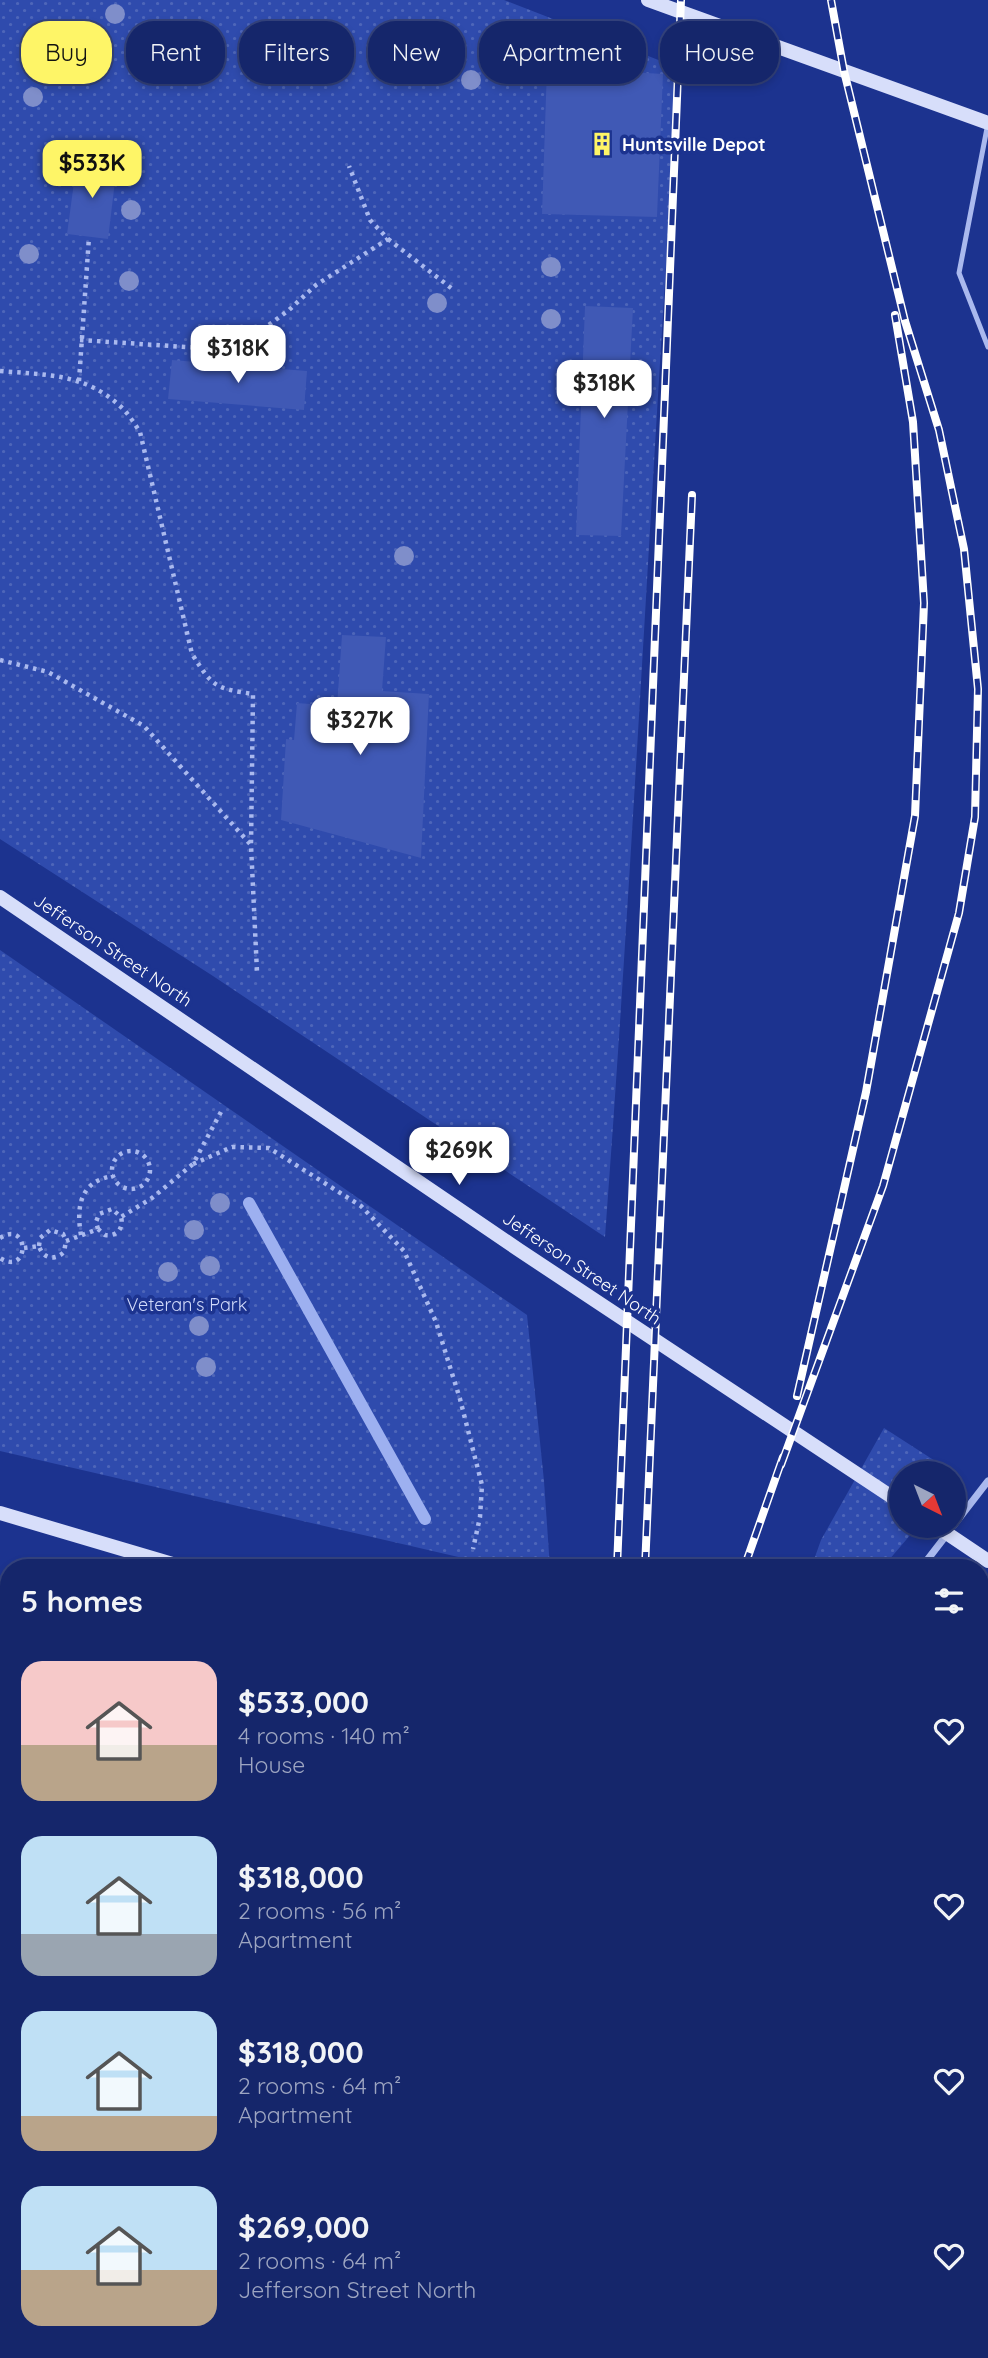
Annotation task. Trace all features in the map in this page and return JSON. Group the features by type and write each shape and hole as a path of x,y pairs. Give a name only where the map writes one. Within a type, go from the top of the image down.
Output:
{"main road":[{"path":"648,0 988,123"},
{"name":"Jefferson Street North","path":"0,897 508,1242 889,1495"},
{"path":"0,1513 156,1559"},
{"path":"954,1538 985,1559"}],"street":[{"path":"966,1509 988,1481"},
{"path":"928,1559 944,1538"}],"lane":[{"path":"988,123 959,273 988,347"}],"path":[{"path":"349,166 370,220 388,239 455,291"},
{"path":"79,381 89,237"},
{"path":"80,340 216,349 247,341 289,310 316,285 388,239"},
{"path":"0,371 70,377 120,406 140,432 192,654 207,677 223,690 253,694 251,845 257,972"},
{"path":"0,660 48,672 144,726 251,845"},
{"path":"193,1164 222,1110"},
{"path":"121,1217 152,1198 193,1164 232,1147 269,1148 361,1206 404,1251 436,1322 460,1399 482,1485 480,1517 473,1549"},
{"path":"134,1151 149,1161 151,1168 148,1180 138,1188 120,1186 113,1176 114,1163 121,1153 134,1151"},
{"path":"81,1235 79,1210 83,1196 91,1183 113,1176"},
{"path":"112,1209 121,1217 120,1230 113,1235 105,1236 98,1229 96,1218 103,1211 112,1209"},
{"path":"66,1241 98,1229"},
{"path":"50,1230 63,1234 66,1241 64,1252 56,1257 47,1256 40,1251 39,1246 40,1238 50,1230"},
{"path":"0,1238 6,1234 15,1235 24,1246"},
{"path":"24,1246 39,1246"},
{"path":"0,1258 6,1262 15,1261 22,1255 24,1246"}],"green space":[{"path":"0,0 504,0 558,21 479,21 479,84 646,84 646,55 660,61 660,84 678,84 605,1237 213,976 0,839"},
{"name":"Veteran's Park","path":"0,950 527,1315 549,1559 467,1559 0,1451"},
{"path":"884,1428 935,1461 889,1461 889,1538 908,1538 890,1559 814,1559 821,1540"}],"building":[{"name":"Huntsville Depot","path":"646,73 660,74 660,84 663,84 657,217 542,214 546,84 646,84"},
{"path":"77,160 117,165 108,239 67,234"},
{"path":"585,306 633,308 621,536 576,535"},
{"path":"172,360 307,371 304,410 168,399"},
{"path":"342,635 386,637 382,691 429,694 421,858 281,820 286,739 294,740 297,703 337,706"}],"waterway":[{"path":"249,1203 425,1519"}],"railway":[{"path":"617,1559 681,0"},
{"path":"781,1465 883,1186 959,913 975,817 978,689 964,549 939,430 905,321 844,71 831,0"},
{"path":"797,1396 866,1092 915,816 924,603 913,422 895,315"},
{"path":"645,1559 692,495"},
{"path":"747,1559 783,1457"}],"place":[{"name":"Huntsville Depot","path":"602,144"}]}
